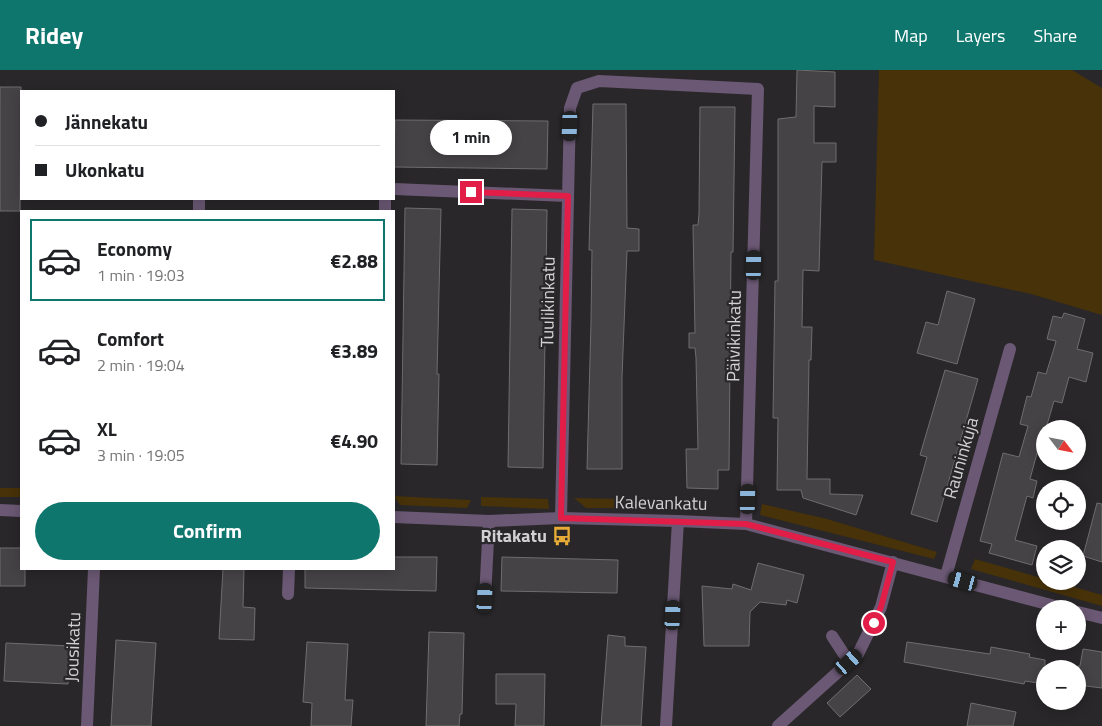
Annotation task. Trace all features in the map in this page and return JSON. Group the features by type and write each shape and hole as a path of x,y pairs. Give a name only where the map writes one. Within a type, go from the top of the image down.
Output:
{"street":[{"name":"Päivikinkatu","path":"577,88 599,82 758,89 746,524"},
{"name":"Tuulikinkatu","path":"561,518 570,108 577,88"},
{"path":"395,190 568,196"},
{"name":"Rauninkuja","path":"946,576 1010,349"},
{"path":"0,510 20,511"},
{"name":"Kalevankatu","path":"395,517 489,520 561,518 678,520 746,524 1036,601"},
{"path":"485,598 489,520"},
{"path":"666,726 678,520"},
{"path":"778,726 858,654 881,607 893,562"},
{"name":"Jousikatu","path":"87,726 94,570"},
{"path":"288,594 289,570"},
{"path":"1086,614 1102,618"},
{"path":"832,636 849,662"}],"shaded area":[{"path":"879,70 1072,70 1102,88 1102,315 1031,294 874,260"},
{"path":"0,488 20,488 20,497 0,497"},
{"path":"395,496 471,500 467,508 400,505"},
{"path":"481,497 548,499 549,509 481,506"},
{"path":"574,498 625,499 633,508 586,508"},
{"path":"762,504 827,519 937,552 934,559 760,515"},
{"path":"975,559 1036,576 1036,587 971,569"},
{"path":"1045,590 1085,590 1102,595 1102,606"}],"building":[{"path":"797,70 835,72 835,107 814,106 814,143 836,143 836,162 822,162 819,271 803,270 802,327 812,327 811,360 809,360 807,479 830,479 830,494 863,495 856,515 803,498 801,490 777,490 778,418 773,418 775,281 778,281 778,119 796,117"},
{"path":"0,87 21,87 20,211 0,211"},
{"path":"593,104 626,104 627,228 639,229 639,251 627,251 622,377 622,469 587,469 592,250 589,250"},
{"path":"700,107 735,107 733,252 731,252 729,470 718,470 718,489 687,488 686,449 698,449 696,358 695,348 689,348 689,333 695,333 693,225 698,225 699,214"},
{"path":"395,120 548,121 547,169 395,167"},
{"path":"405,208 441,209 437,465 401,464"},
{"path":"512,209 547,210 543,468 508,467"},
{"path":"947,291 975,299 957,364 917,353 926,322 938,325"},
{"path":"1064,313 1085,319 1077,349 1093,353 1086,382 1069,377 1062,403 1054,401 1048,420 1036,420 1036,457 1030,479 1036,481 1036,485 1033,498 1027,496 1015,540 1036,546 1032,565 989,553 992,544 980,541 1003,453 1019,457 1028,426 1020,424 1027,396 1031,397 1038,372 1046,374 1056,341 1047,339 1053,316 1062,318"},
{"path":"945,370 978,379 937,522 911,514 927,457 920,455"},
{"path":"1097,503 1102,504 1102,562 1086,557 1086,545"},
{"path":"0,548 20,548 20,570 25,570 25,586 0,586"},
{"path":"395,557 437,557 436,591 305,588 305,570 395,570"},
{"path":"502,557 618,560 617,593 501,591"},
{"path":"758,563 804,575 797,603 787,600 786,605 760,602 750,612 749,646 704,646 702,586 732,589 733,584 751,590"},
{"path":"223,570 244,570 243,607 255,608 254,640 219,639"},
{"path":"429,632 464,633 462,714 460,714 459,726 426,726"},
{"path":"608,635 625,637 625,646 646,647 641,726 601,726"},
{"path":"116,640 156,643 151,726 111,726"},
{"path":"307,642 348,644 345,700 353,700 351,726 311,726 312,703 303,702"},
{"path":"907,642 990,654 991,647 1030,654 1029,657 1045,660 1036,660 1036,683 1025,681 1024,684 904,662"},
{"path":"6,643 71,646 68,684 4,681"},
{"path":"1083,650 1102,652 1102,688 1086,686 1086,660 1081,660"},
{"path":"496,674 545,674 544,726 515,726 516,704 496,704"},
{"path":"857,675 871,689 840,717 827,703"},
{"path":"971,703 1016,712 1013,726 967,726"}],"place":[{"name":"Ritakatu","path":"562,536"}],"route":[{"path":"471,192 568,196 561,518 678,520 746,524 791,534 893,562 881,607 874,623"}]}
